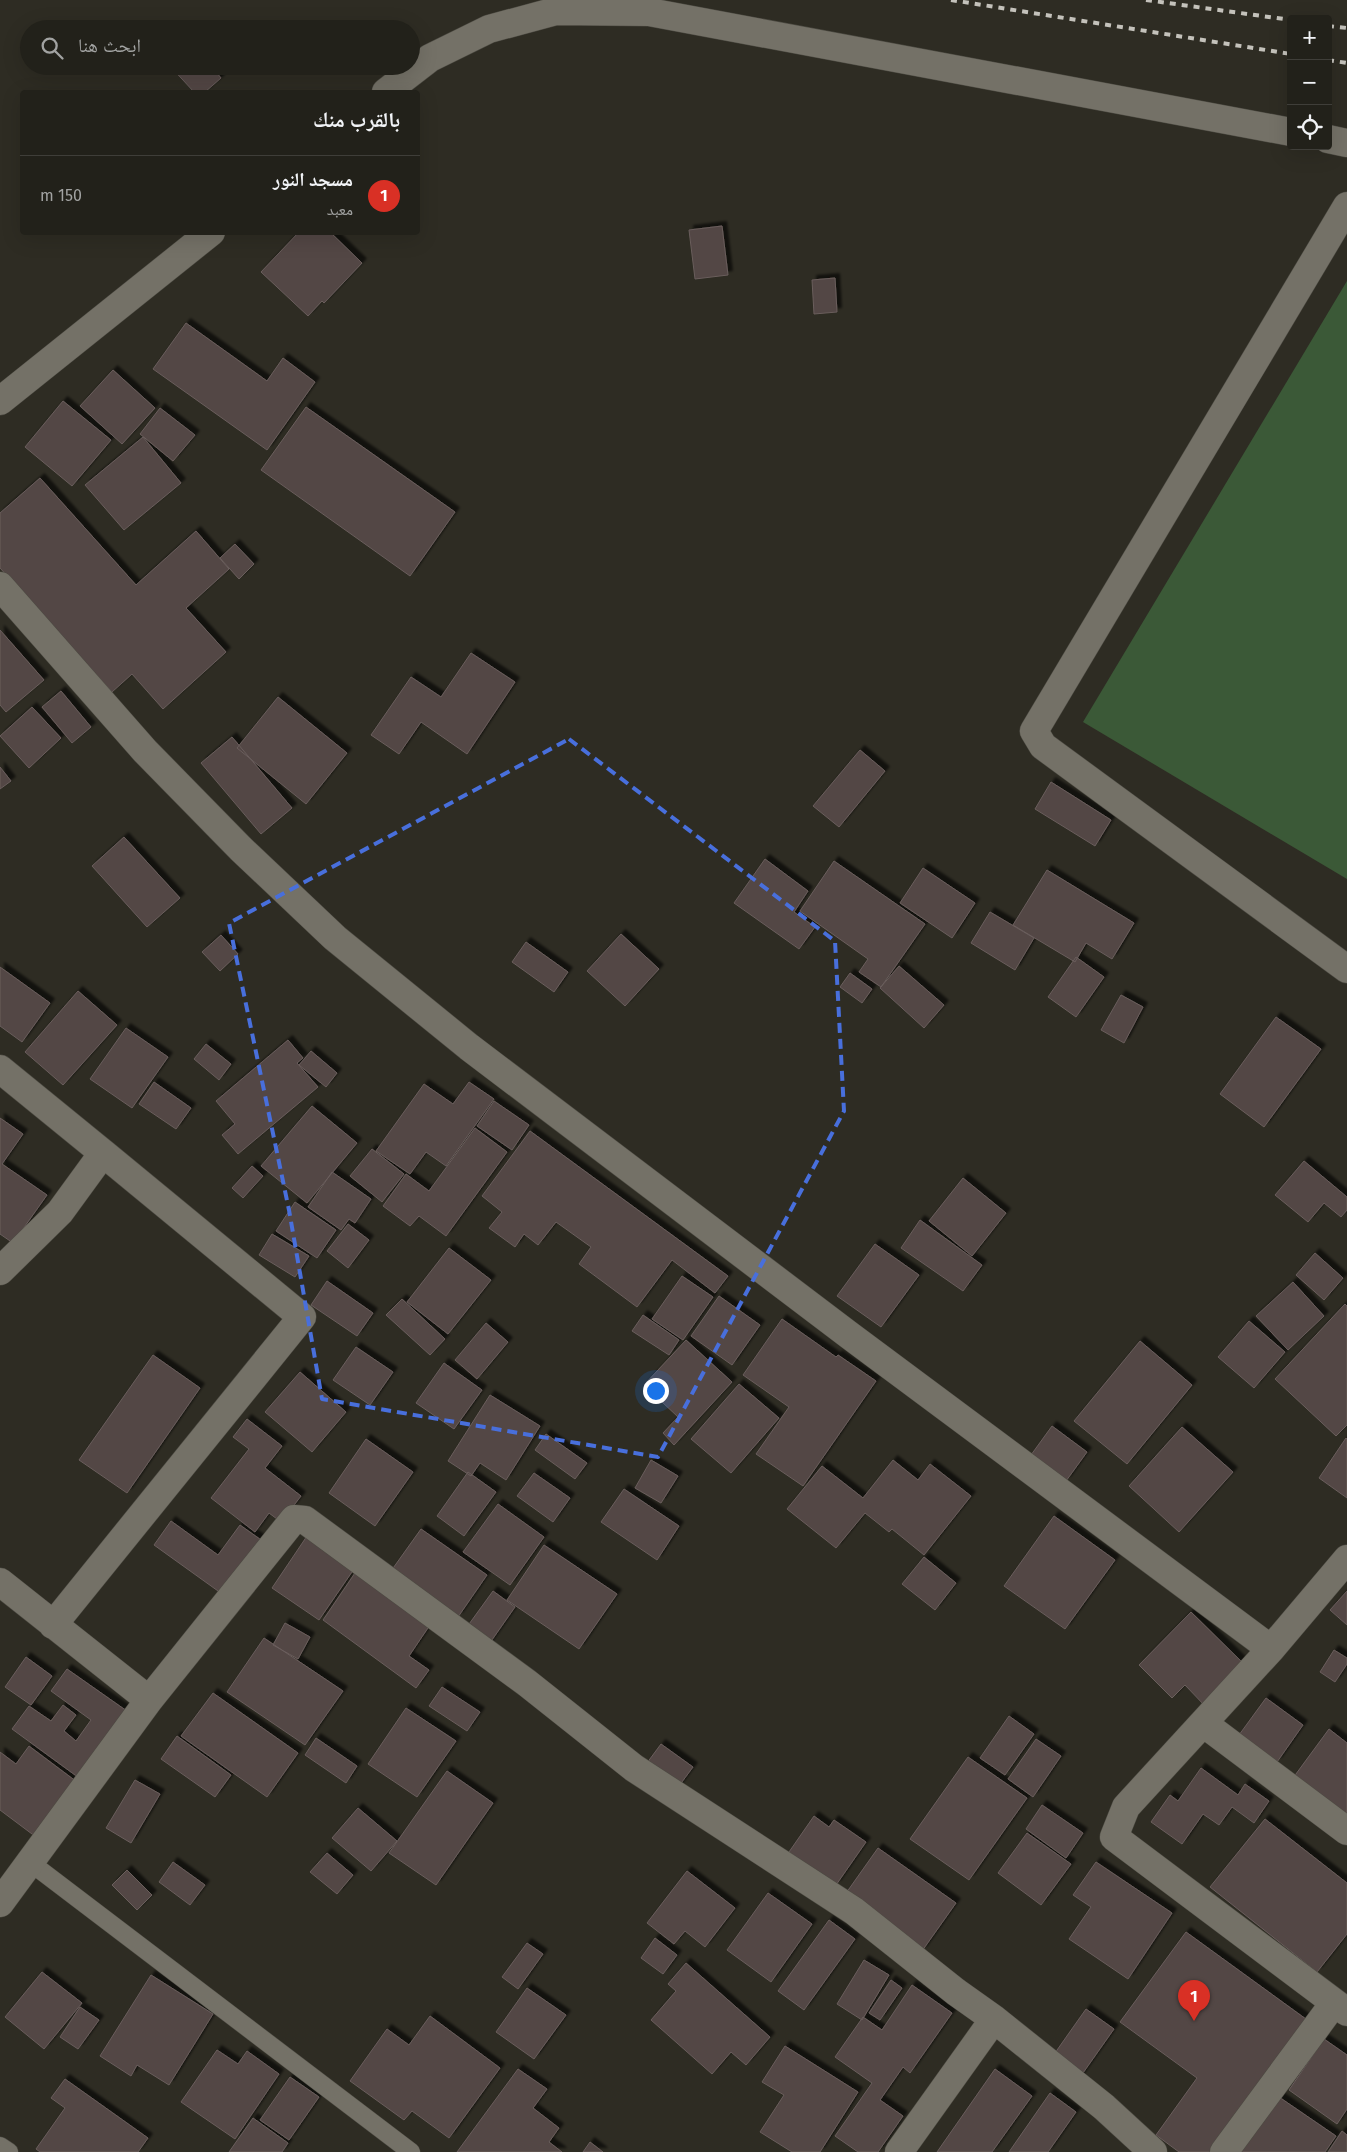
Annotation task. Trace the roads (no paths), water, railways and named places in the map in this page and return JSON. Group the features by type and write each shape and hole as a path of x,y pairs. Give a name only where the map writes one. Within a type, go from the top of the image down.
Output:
{"street":[{"path":"420,66 430,58 489,29 556,11 649,12 1287,131"},
{"path":"389,90 408,75"},
{"path":"1332,140 1347,143"},
{"path":"1347,206 1034,730 1043,746 1347,969"},
{"path":"0,402 207,235"},
{"path":"0,586 146,751 241,850 335,938 477,1053 849,1335 1271,1649"},
{"path":"0,1069 104,1152 302,1318 53,1625"},
{"path":"0,1271 60,1212 104,1152"},
{"path":"0,1903 149,1700 294,1519 305,1520 527,1683 634,1768 854,1911 1104,2107 1153,2152"},
{"path":"1224,2152 1341,2007 1114,1837 1126,1807 1271,1649 1347,1560"},
{"path":"0,1582 149,1700"},
{"path":"1203,1723 1347,1831"},
{"path":"899,2152 994,2019"}],"lane":[{"path":"31,1863 411,2152"},
{"path":"0,2146 9,2152"}],"railway":[{"path":"951,0 1287,53"},
{"path":"1146,0 1287,19"},
{"path":"1332,26 1347,28"},
{"path":"1332,61 1347,63"}],"place":[{"name":"مسجد النور","path":"1194,2021"}]}
